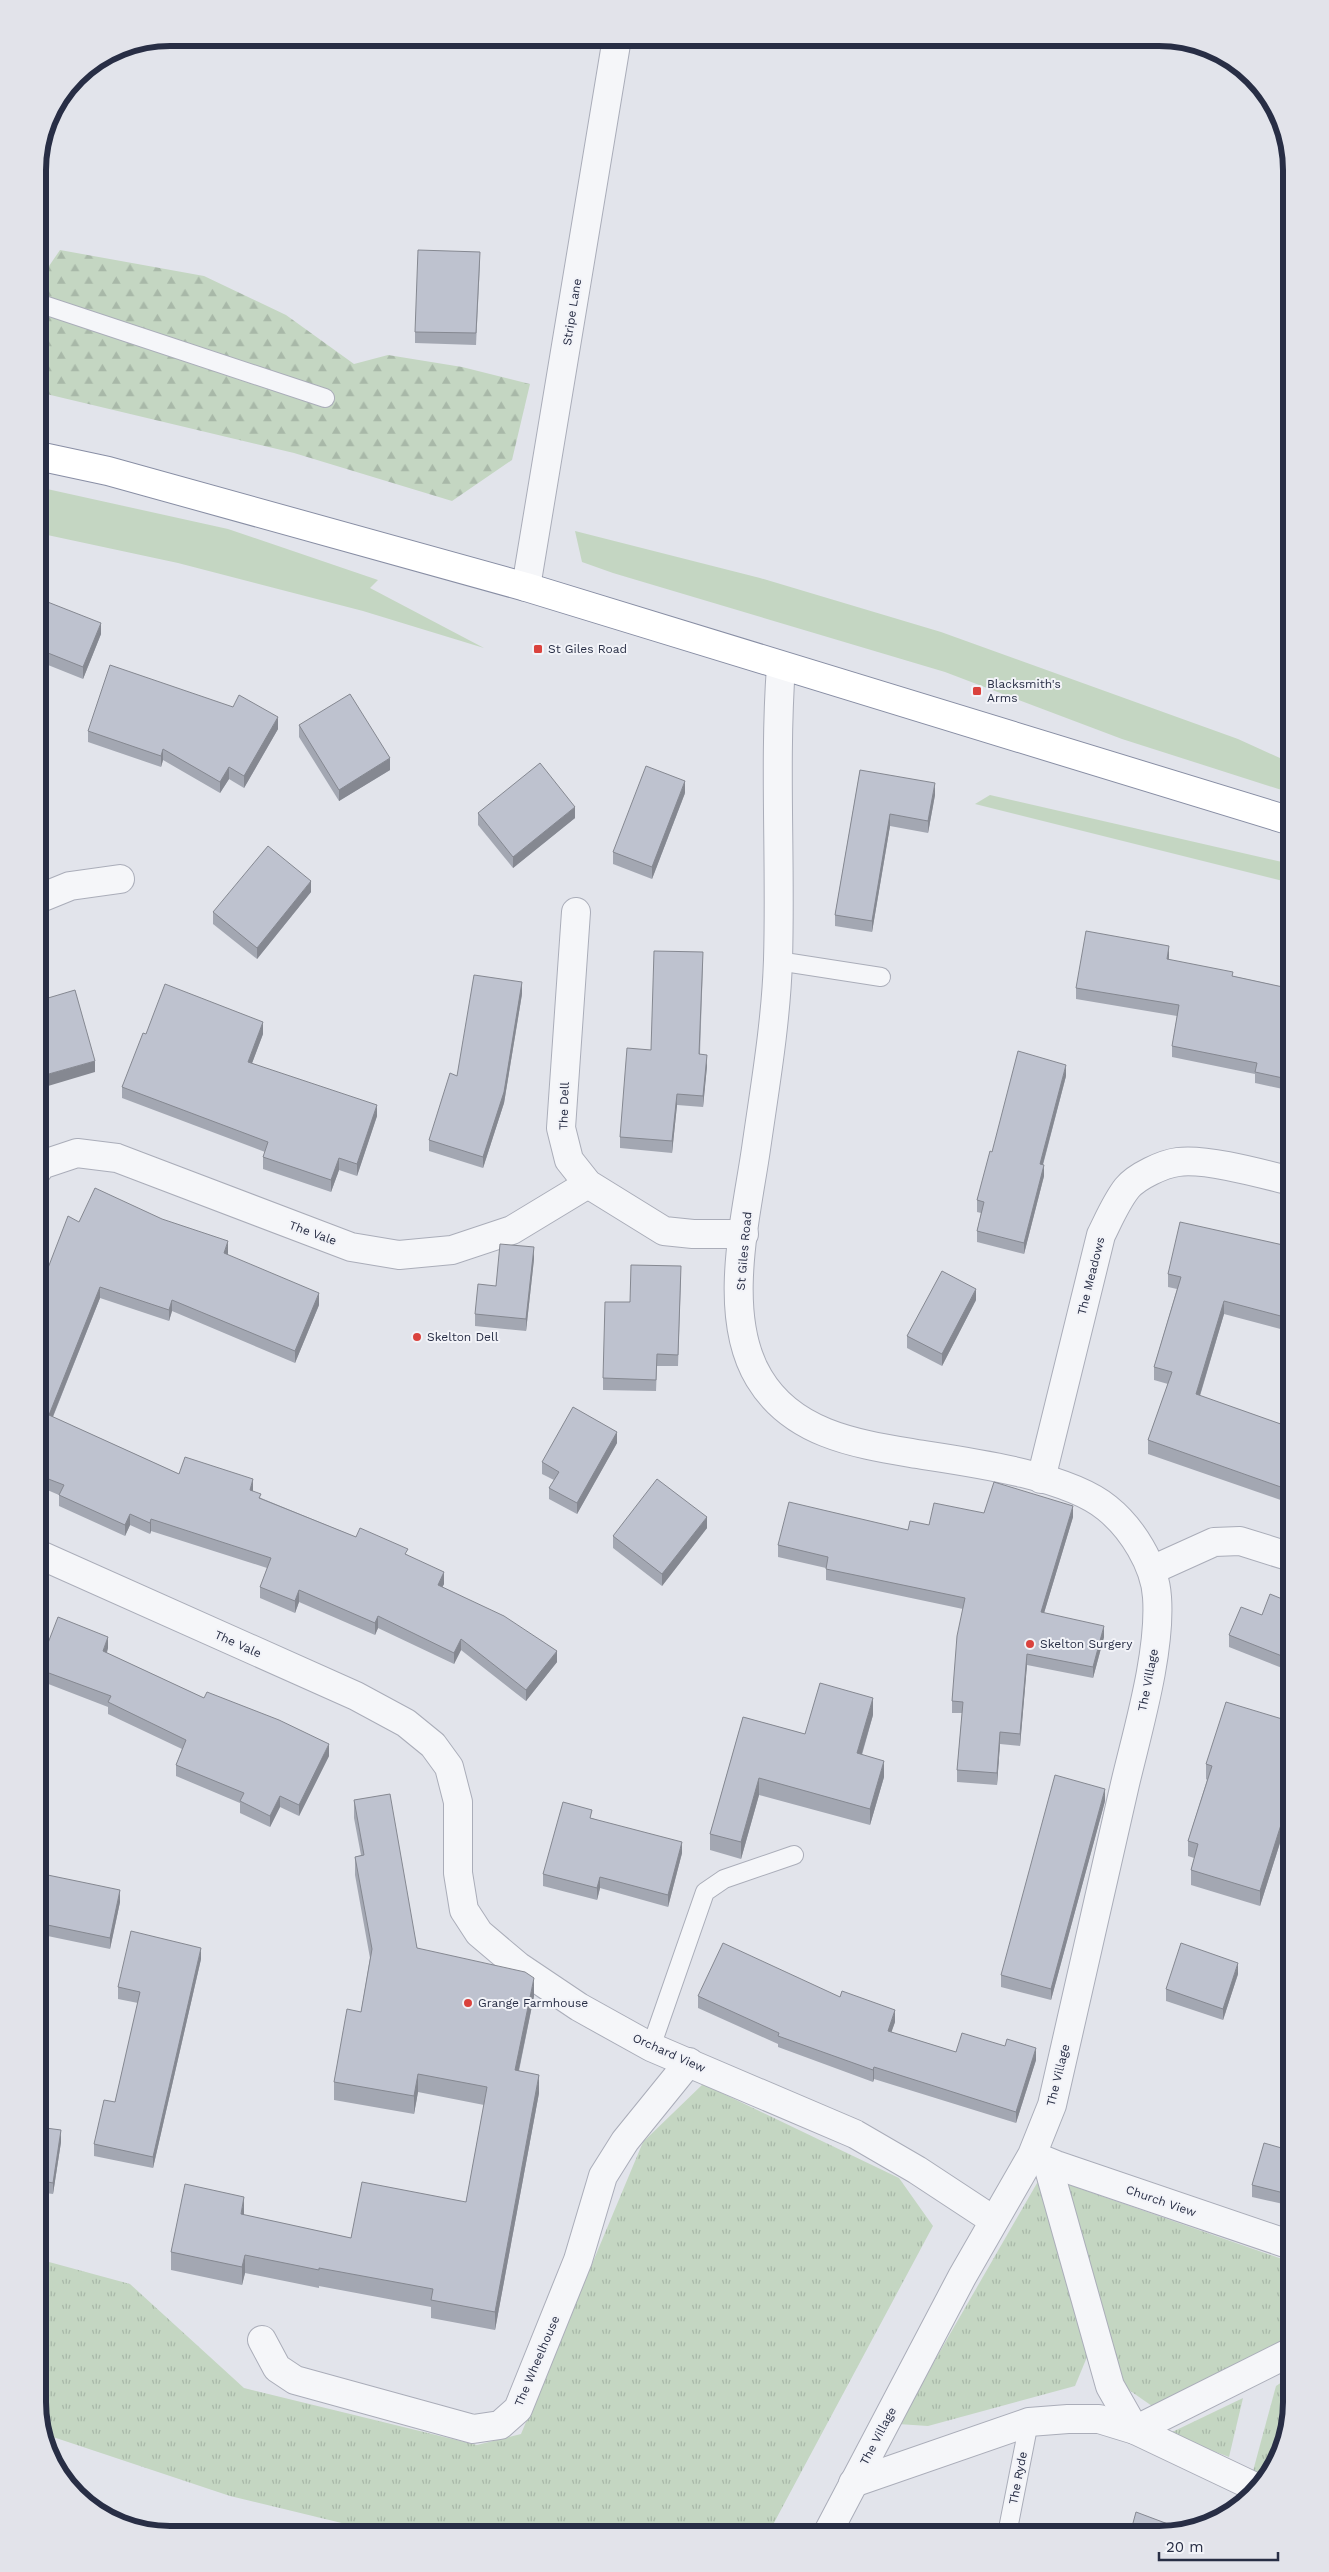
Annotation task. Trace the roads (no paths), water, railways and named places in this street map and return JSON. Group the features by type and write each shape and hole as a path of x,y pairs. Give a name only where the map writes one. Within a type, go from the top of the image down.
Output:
{"highway":[{"path":"47,458 108,471 526,587 1283,818"}],"street":[{"name":"Stripe Lane","path":"526,587 616,47"},
{"name":"St Giles Road","path":"781,666 777,724 778,961 768,1065 744,1234 739,1284 742,1334 759,1378 789,1414 826,1434 888,1449 983,1465 1082,1492 1109,1508 1134,1538 1152,1570"},
{"path":"47,895 70,886 120,879"},
{"name":"The Dell","path":"576,912 561,1128 569,1160 588,1184 664,1231 693,1234 744,1234"},
{"name":"The Vale","path":"47,1163 77,1153 117,1158 351,1247 399,1255 452,1250 512,1230 588,1184"},
{"name":"The Meadows","path":"1040,1479 1101,1235 1113,1210 1128,1186 1150,1172 1178,1162 1218,1165 1283,1179"},
{"path":"1152,1570 1214,1542 1240,1541 1283,1553"},
{"name":"The Vale","path":"46,1558 356,1696 406,1723 433,1745"},
{"name":"The Village","path":"831,2526 993,2220 1040,2158 1140,1723 1155,1642 1157,1596 1152,1570"},
{"name":"Orchard View","path":"433,1745 449,1767 458,1802 458,1873 464,1910 479,1932 518,1966 579,2007 651,2047 855,2134 917,2170 993,2220"},
{"name":"The Wheelhouse","path":"262,2340 277,2368 295,2380 473,2429 500,2425 518,2410 578,2260 603,2176 625,2141 689,2062"},
{"path":"1040,2158 1110,2386 1135,2430"},
{"name":"Church View","path":"1040,2158 1283,2242"},
{"path":"1135,2430 1283,2356"},
{"path":"853,2483 1029,2422 1068,2418 1100,2419 1135,2430 1251,2485"}],"lane":[{"path":"47,306 325,398"},
{"path":"778,961 881,976"},
{"path":"651,2047 705,1892 724,1879 794,1855"},
{"name":"The Ryde","path":"1009,2526 1029,2422"}],"place":[{"name":"St Giles Road","path":"538,649"},
{"name":"Blacksmith's Arms","path":"977,691"},
{"name":"Skelton Dell","path":"417,1337"},
{"name":"Skelton Surgery","path":"1030,1644"},
{"name":"Grange Farmhouse","path":"468,2003"}]}
